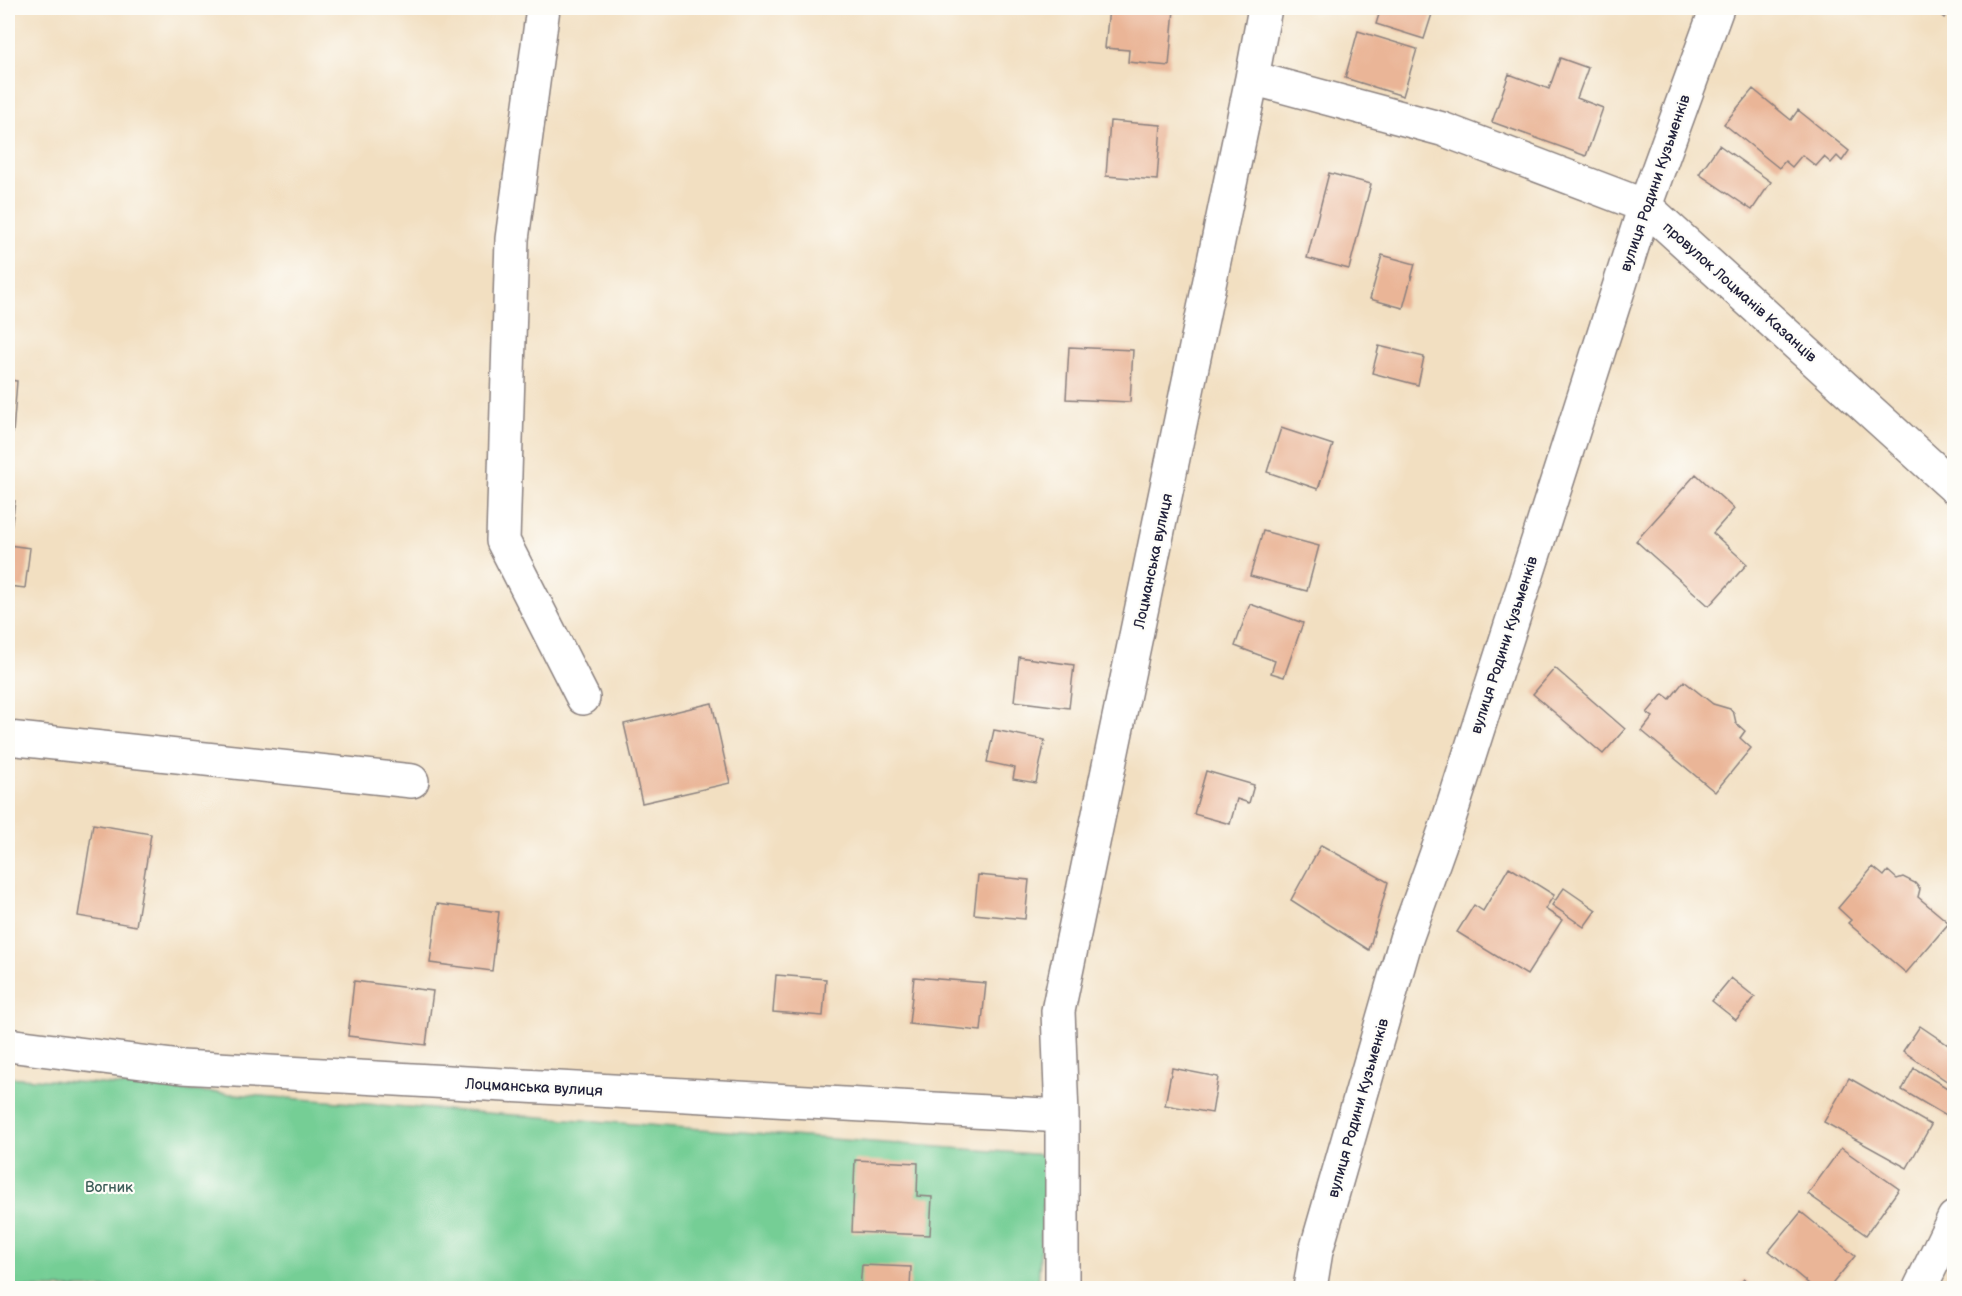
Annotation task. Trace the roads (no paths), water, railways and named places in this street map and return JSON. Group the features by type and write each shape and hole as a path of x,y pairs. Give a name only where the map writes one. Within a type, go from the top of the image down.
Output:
{"street":[{"path":"543,8 512,239 504,541 583,698"},
{"name":"Лоцманська вулиця","path":"1062,1288 1062,1116 1058,1011 1265,8"},
{"name":"вулиця Родини Кузьменків","path":"1310,1288 1316,1251 1407,939 1449,819 1645,206 1717,8"},
{"name":"провулок Лоцманів Казанців","path":"1252,78 1442,129 1645,206 1954,487"},
{"path":"8,738 412,781"},
{"name":"Лоцманська вулиця","path":"8,1045 181,1067 1062,1116"},
{"path":"1920,1288 1954,1218"}],"park label":[{"name":"Вогник","path":"109,1187"}]}
